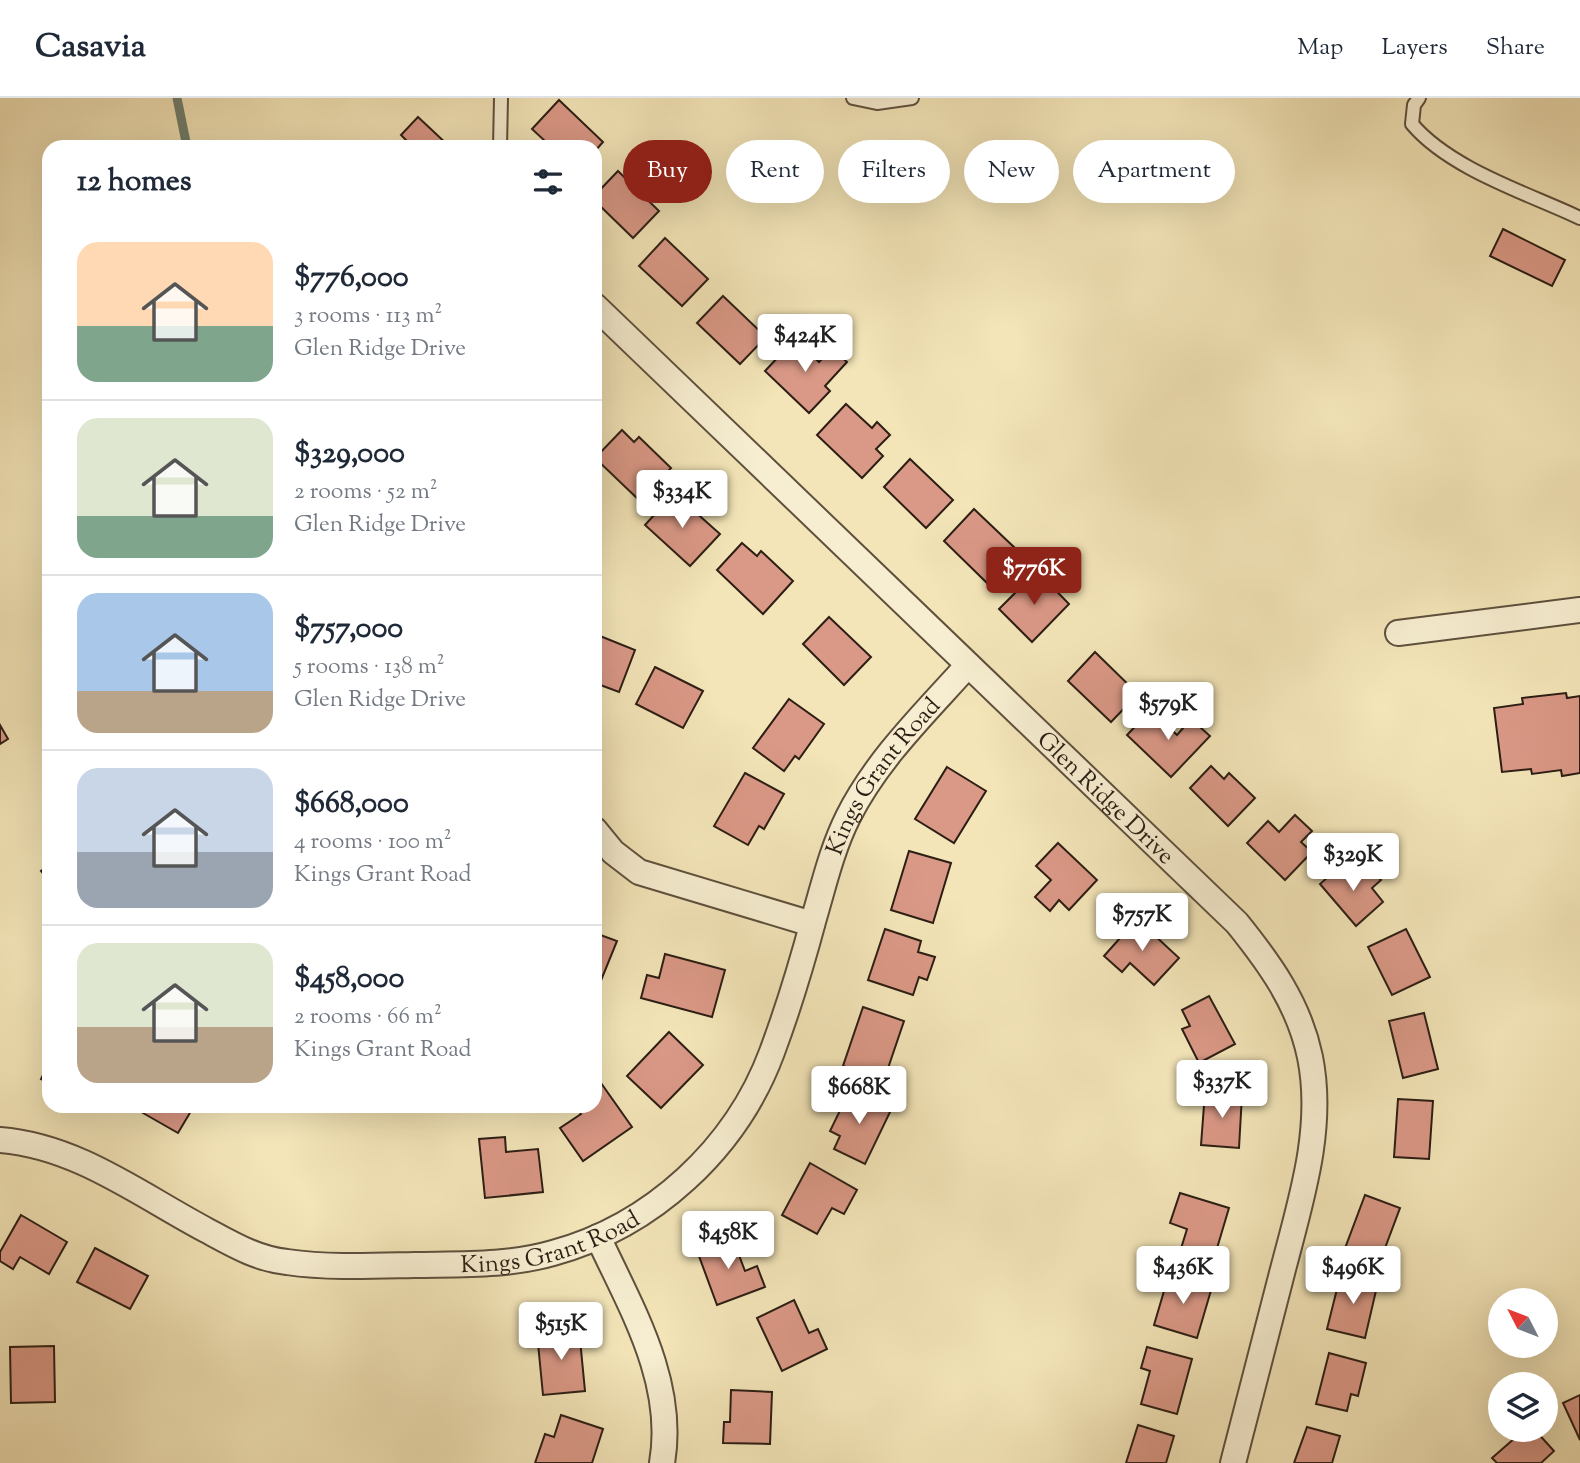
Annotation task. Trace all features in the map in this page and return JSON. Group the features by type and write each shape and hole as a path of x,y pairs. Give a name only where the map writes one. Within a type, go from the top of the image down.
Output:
{"street":[{"name":"Glen Ridge Drive","path":"602,313 1237,923 1272,967 1294,1005 1310,1058 1314,1111 1309,1166 1233,1463"},
{"path":"1398,633 1580,610"},
{"name":"Kings Grant Road","path":"0,1140 21,1142 62,1153 100,1170 246,1251 281,1262 327,1267 500,1263 553,1254 598,1237 643,1214 688,1178 722,1142 744,1111 772,1054 832,852 849,815 877,771 968,665"},
{"path":"602,839 613,852 639,872 812,924"},
{"path":"598,1237 642,1330 656,1370 665,1444 662,1463"}],"lane":[{"path":"500,140 501,98"},
{"path":"853,98 877,103 912,98"},
{"path":"1419,98 1412,124 1426,140 1451,157 1580,218"}],"building":[{"path":"559,100 601,140 544,140 532,129"},
{"path":"418,117 443,140 406,140 401,135"},
{"path":"618,171 623,176 623,203 651,203 659,211 633,238 602,208 602,188"},
{"path":"1503,229 1565,260 1552,286 1490,256"},
{"path":"665,238 708,279 682,306 639,266"},
{"path":"723,296 766,337 740,364 697,323"},
{"path":"795,339 819,362 832,348 847,362 825,386 830,391 809,413 765,371"},
{"path":"846,404 872,428 877,422 890,435 876,449 883,456 862,478 817,435"},
{"path":"622,430 634,442 639,437 671,468 640,501 602,465 602,451"},
{"path":"910,459 953,500 926,528 884,487"},
{"path":"674,493 720,534 690,566 645,525"},
{"path":"974,509 1018,551 987,583 944,541"},
{"path":"742,543 757,556 761,551 793,581 763,614 717,570"},
{"path":"1037,571 1069,604 1032,642 999,609"},
{"path":"829,617 871,657 844,685 803,644"},
{"path":"602,637 635,650 619,692 602,686"},
{"path":"1095,652 1138,694 1111,722 1068,681"},
{"path":"655,667 703,691 683,728 636,704"},
{"path":"1566,693 1567,698 1580,696 1580,773 1562,776 1561,770 1532,774 1531,769 1502,772 1494,708 1523,704 1522,698"},
{"path":"789,699 824,724 799,759 795,756 784,771 753,748"},
{"path":"1151,710 1177,735 1191,719 1210,736 1171,777 1127,735"},
{"path":"0,725 8,739 0,744"},
{"path":"1211,766 1224,779 1229,773 1255,798 1228,826 1190,788"},
{"path":"947,767 986,791 954,843 915,819"},
{"path":"745,773 784,794 764,829 759,826 748,845 714,826"},
{"path":"1295,815 1312,831 1301,842 1312,852 1285,880 1247,843 1268,821 1279,832"},
{"path":"1058,843 1097,880 1069,910 1059,900 1050,911 1035,897 1051,880 1036,866"},
{"path":"909,851 951,863 933,923 891,910"},
{"path":"1344,863 1358,879 1371,869 1381,880 1372,888 1383,902 1356,926 1320,884"},
{"path":"1137,919 1179,958 1154,985 1130,963 1122,972 1104,956"},
{"path":"885,929 921,941 918,952 935,957 927,980 919,977 913,995 868,980"},
{"path":"1406,929 1430,977 1392,995 1368,947"},
{"path":"602,936 617,941 602,978"},
{"path":"665,954 725,970 712,1017 641,998 647,975 659,978"},
{"path":"1209,996 1235,1044 1199,1063 1182,1029 1190,1026 1182,1010"},
{"path":"863,1007 904,1021 884,1080 843,1066"},
{"path":"1424,1013 1438,1069 1403,1078 1389,1021"},
{"path":"669,1032 703,1065 661,1108 627,1076"},
{"path":"602,1084 632,1127 583,1161 560,1128 581,1114 602,1113"},
{"path":"850,1090 891,1110 865,1164 834,1149 840,1136 830,1131"},
{"path":"1205,1092 1242,1095 1239,1148 1201,1145"},
{"path":"1398,1099 1433,1101 1429,1159 1394,1157"},
{"path":"143,1113 190,1113 178,1133"},
{"path":"505,1137 506,1152 538,1149 543,1192 485,1198 479,1139"},
{"path":"810,1163 857,1190 844,1214 832,1208 817,1234 782,1215"},
{"path":"1180,1193 1229,1208 1212,1265 1179,1255 1187,1229 1170,1223"},
{"path":"1365,1195 1400,1208 1379,1264 1344,1251"},
{"path":"21,1215 67,1242 49,1274 20,1257 13,1269 0,1261 0,1252"},
{"path":"731,1234 745,1271 757,1266 765,1287 717,1305 696,1248"},
{"path":"95,1248 148,1276 130,1309 77,1282"},
{"path":"1341,1273 1378,1282 1365,1338 1327,1329"},
{"path":"1169,1274 1212,1287 1197,1338 1154,1325"},
{"path":"794,1300 809,1333 818,1329 827,1349 782,1371 757,1318"},
{"path":"579,1329 585,1391 543,1395 537,1333"},
{"path":"54,1346 55,1402 11,1403 10,1347"},
{"path":"1147,1347 1192,1359 1177,1414 1141,1404 1150,1371 1141,1368"},
{"path":"1329,1353 1366,1363 1358,1396 1351,1394 1347,1411 1316,1404"},
{"path":"731,1390 772,1392 770,1444 723,1443 724,1422 730,1422"},
{"path":"1580,1395 1580,1440 1563,1403"},
{"path":"561,1415 603,1429 592,1463 535,1463 545,1434 554,1437"},
{"path":"1138,1425 1174,1436 1166,1463 1126,1463"},
{"path":"1307,1427 1340,1436 1332,1463 1294,1463"},
{"path":"1510,1442 1546,1442 1554,1451 1541,1463 1497,1463 1492,1458"}],"waterway":[{"path":"177,98 186,140"}]}
